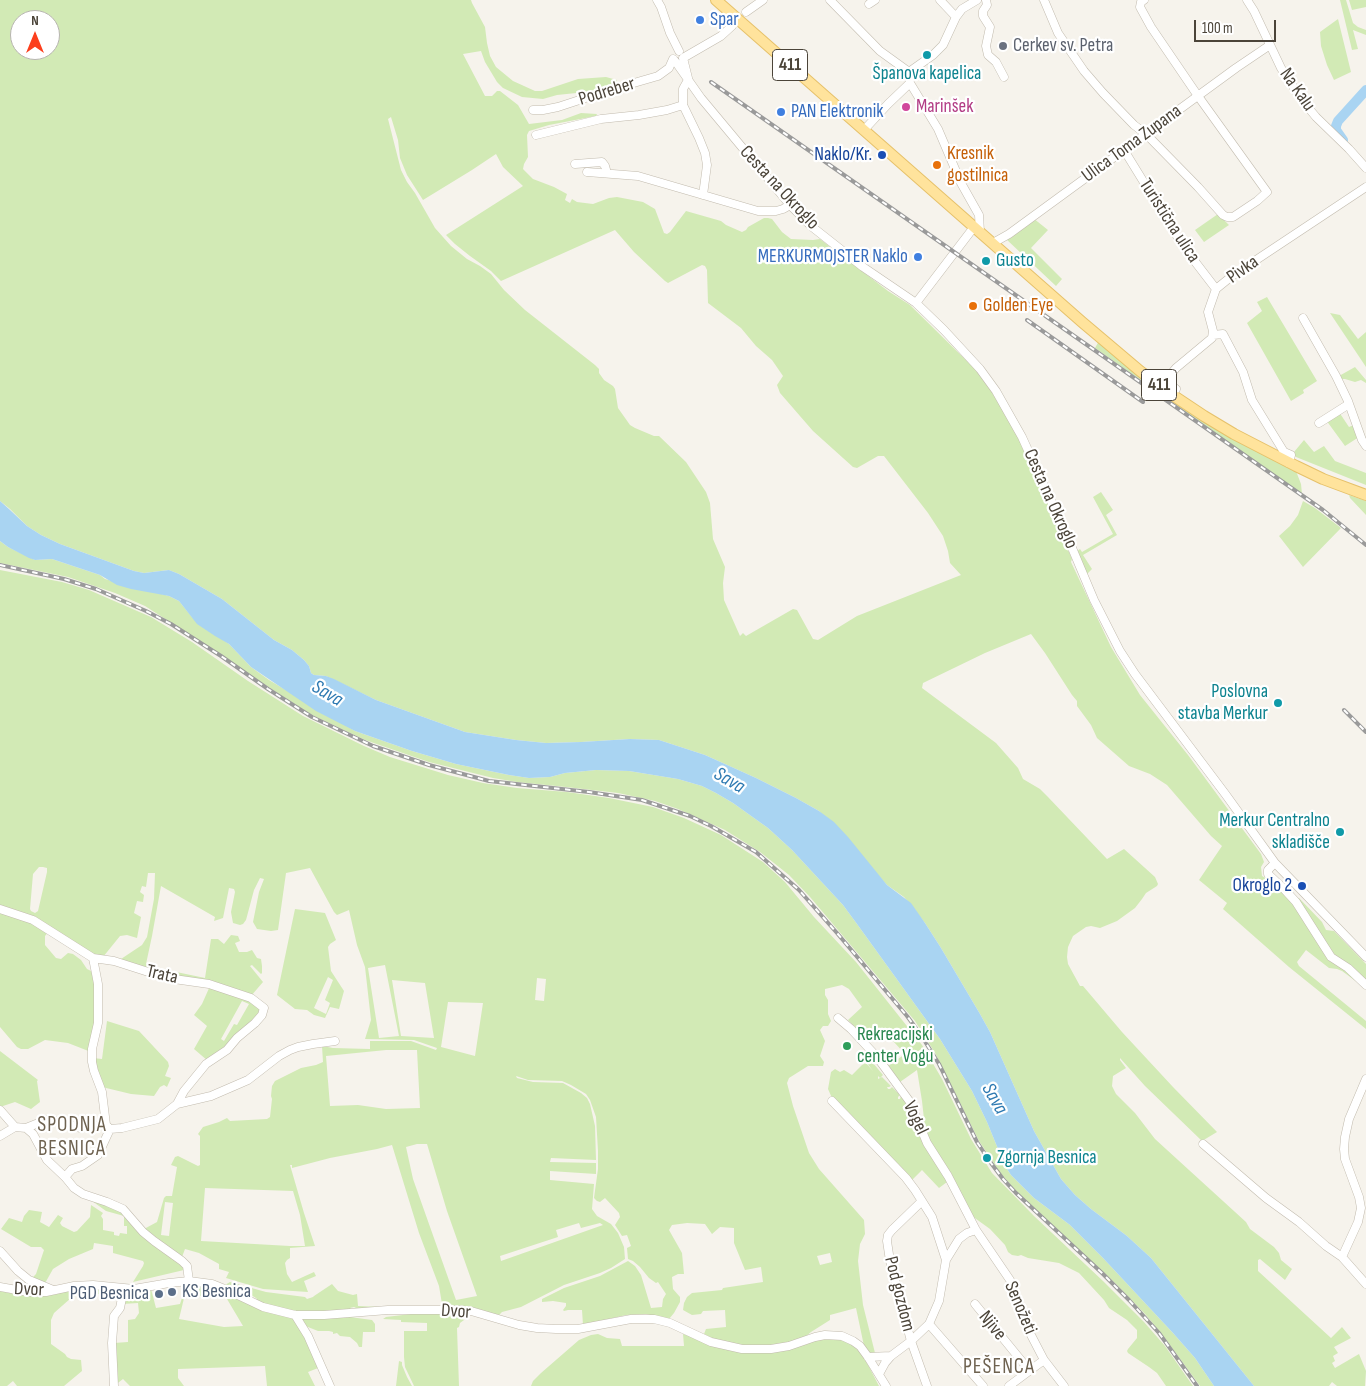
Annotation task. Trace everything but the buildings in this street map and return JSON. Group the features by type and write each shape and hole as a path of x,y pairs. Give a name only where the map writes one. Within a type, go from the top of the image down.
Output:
{"main road":[{"name":"411","path":"716,0 1096,334 1204,416 1234,434 1288,457 1323,479 1366,495"}],"street":[{"path":"657,0 677,56 688,80 684,89 683,105 705,153 707,164 703,195"},
{"path":"746,12 763,0"},
{"path":"830,0 880,50 909,72 910,83 938,130 961,183 980,215 977,230 916,304"},
{"path":"940,0 956,17"},
{"path":"909,72 933,55 943,45 956,17 962,9 977,0"},
{"path":"986,0 987,5 982,12 990,28 986,46 988,55 996,62 1004,77"},
{"path":"1044,0 1058,33 1084,71 1134,125 1146,134 1223,215 1233,217 1248,208 1267,192 1198,96 1141,11 1141,2 1144,0"},
{"name":"Na Kalu","path":"1247,0 1281,68 1302,100 1365,167"},
{"name":"Podreber","path":"533,110 558,107 613,88 658,76 669,68 677,56 721,36 732,26"},
{"name":"Ulica Toma Zupana","path":"993,242 1009,234 1270,45"},
{"name":"Cesta na Okroglo","path":"688,80 712,112 811,226 863,267 916,304 944,330 980,369 996,391 1022,437 1094,600 1120,651 1275,863 1366,957"},
{"path":"864,130 910,83"},
{"name":"Podreber","path":"536,135 601,119 639,116 683,105"},
{"name":"Turistična ulica","path":"1124,150 1183,246 1216,289"},
{"path":"575,164 602,162 607,173"},
{"path":"588,172 622,174 645,178 758,211 776,211 790,204"},
{"name":"Pivka","path":"1213,335 1208,312 1216,289 1232,276 1366,187"},
{"path":"1303,318 1336,376 1366,446"},
{"path":"1165,381 1176,368 1212,338 1213,335 1223,334 1243,372 1252,400 1288,457"},
{"path":"1156,378 1165,381 1174,392"},
{"path":"1319,423 1349,404"},
{"path":"1275,863 1268,870 1268,874 1296,902 1331,957 1348,968 1366,985"},
{"path":"0,909 33,920 93,958 98,984 98,1023 92,1049 92,1062 102,1092 108,1127 98,1155 82,1166 72,1169 66,1177"},
{"name":"Trata","path":"0,1136 15,1128 26,1128 46,1120 80,1128 122,1128 158,1119 176,1104 206,1064 227,1050 262,1015 264,1008 251,998 210,984 167,978 114,960 93,958"},
{"name":"Vogel","path":"838,1018 877,1057 907,1098 927,1143 948,1176 976,1230"},
{"name":"Trata","path":"176,1104 211,1096 248,1080 279,1056 298,1047 335,1041"},
{"path":"1342,1257 1358,1222 1361,1208 1359,1196 1345,1159 1344,1149 1347,1127 1366,1079"},
{"path":"832,1101 906,1178 934,1222 946,1260"},
{"path":"0,1110 15,1128"},
{"path":"26,1128 37,1140 47,1160 66,1177 74,1188 83,1194 123,1209 143,1232 187,1266 189,1282"},
{"path":"1203,1144 1266,1198 1342,1257 1366,1284"},
{"name":"Pod gozdom","path":"911,1341 890,1260 887,1241 888,1235 892,1230 922,1201"},
{"path":"879,1374 891,1356 929,1324 939,1301 946,1260 959,1239 967,1233 976,1230"},
{"name":"Senožeti","path":"976,1230 1010,1280 1031,1335 1044,1360 1064,1386"},
{"path":"0,1251 29,1280 54,1291"},
{"name":"Dvor","path":"0,1287 28,1292 54,1291 74,1286 93,1285 125,1289 189,1282 212,1284 263,1307 295,1316 388,1310 461,1310 471,1311 519,1325 556,1329 578,1329 631,1319 654,1319 670,1323 712,1342 742,1349 771,1349 789,1346 815,1337 826,1335 842,1336 860,1346 886,1386"},
{"path":"114,1386 112,1343 114,1316 120,1308 125,1289"},
{"name":"Njive","path":"975,1304 1029,1370"},
{"path":"295,1316 308,1336 330,1386"},
{"path":"929,1324 983,1386"},
{"path":"911,1341 927,1386"},
{"path":"868,1357 891,1356"},
{"path":"1009,1386 1044,1360"}],"green space":[{"path":"0,0 471,0 485,27 490,56 496,67 513,81 535,91 542,91 578,79 606,77 617,80 614,85 586,92 557,95 543,99 522,97 503,88 497,82 481,51 463,54 485,96 492,96 497,91 500,91 518,105 529,124 562,120 581,113 597,114 596,116 529,131 527,135 528,157 523,169 533,179 567,194 565,200 570,203 572,199 577,202 593,204 617,197 643,202 655,209 664,233 667,234 686,211 721,221 742,232 764,218 772,219 782,232 791,239 820,239 888,291 910,305 978,372 985,380 1018,437 1072,559 1071,562 1111,647 1140,695 1188,755 1261,854 1264,862 1261,867 1262,876 1273,882 1282,891 1345,970 1361,985 1342,971 1329,968 1306,950 1297,962 1299,966 1366,1021 1366,1029 1289,967 1223,909 1227,903 1199,880 1222,846 1167,785 1150,774 1129,766 1097,738 1091,725 1077,706 1077,701 1031,634 985,653 923,683 922,688 996,743 1018,768 1023,779 1040,789 1107,859 1124,849 1155,877 1157,886 1146,893 1135,908 1117,921 1100,928 1086,927 1073,936 1068,947 1068,964 1080,986 1083,986 1122,1032 1217,1132 1202,1141 1145,1086 1120,1058 1126,1068 1113,1076 1112,1086 1116,1094 1135,1113 1155,1139 1246,1222 1250,1229 1274,1247 1279,1253 1281,1260 1292,1269 1285,1280 1260,1259 1258,1260 1258,1271 1331,1338 1342,1327 1351,1338 1334,1347 1338,1353 1333,1356 1335,1361 1332,1363 1335,1368 1359,1354 1366,1371 1365,1386 1337,1386 1332,1382 1329,1386 1254,1386 1151,1258 1127,1236 1075,1195 1061,1179 1034,1131 990,1032 925,923 904,897 887,885 819,811 756,778 705,755 659,740 630,739 546,743 516,740 465,732 376,700 326,676 314,675 304,660 292,650 274,640 222,599 179,574 169,570 144,573 134,571 60,544 27,526 0,501","holes":["391,117 398,140 400,158 407,175 423,200 496,154 503,167 523,186 446,235 501,281 615,230 634,252 668,283 702,265 705,266 707,270 708,303 741,328 756,346 772,360 783,376 777,385 780,393 813,431 853,467 857,468 878,456 884,456 928,513 943,536 950,563 961,575 857,616 818,640 813,639 797,610 793,609 746,636 743,633 740,636 724,600 723,583 725,567 713,539 710,503 706,492 686,462 659,436 654,436 630,425 618,408 615,389 604,380 599,373 599,369 525,310 504,290 491,274 451,246 435,228 401,170 388,119"]},
{"path":"1340,0 1346,0 1353,23 1366,30 1366,35 1353,30 1358,49 1352,50"},
{"path":"1349,0 1366,0 1366,7 1352,10"},
{"path":"1338,19 1351,72 1334,80 1321,46 1320,32"},
{"path":"1218,214 1229,225 1204,242 1195,230"},
{"path":"1033,218 1048,230 1031,248 1062,279 1056,286 1006,239"},
{"path":"1267,297 1317,381 1303,390 1304,393 1291,401 1247,323 1262,311 1257,302"},
{"path":"1330,313 1340,315 1358,339 1366,332 1366,367"},
{"path":"1099,341 1296,471 1301,484 1302,494 1095,348"},
{"path":"1355,367 1366,380 1366,383 1361,380 1355,382 1340,379 1339,376"},
{"path":"1339,412 1349,427 1354,425 1359,437 1345,446 1326,420"},
{"path":"1304,440 1314,452 1324,446 1335,461 1366,473 1366,485 1296,457 1293,454"},
{"path":"1101,492 1113,510 1106,515 1117,535 1083,555 1092,569 1087,574 1077,551 1080,549 1082,552 1113,534 1093,497"},
{"path":"1349,495 1366,501 1366,515 1350,498"},
{"path":"1303,501 1341,528 1303,567 1279,536 1298,515"},
{"path":"0,541 35,560 52,559 100,575 105,579 169,596 179,601 192,617 229,644 251,667 269,680 355,731 456,764 509,775 529,778 596,770 629,771 678,779 702,786 733,803 768,828 792,850 843,905 940,1039 972,1091 1005,1166 1011,1175 1034,1198 1070,1225 1103,1258 1195,1358 1214,1386 1200,1386 1145,1314 1116,1284 1016,1191 1001,1174 979,1141 935,1053 915,1021 810,897 789,875 760,852 725,830 655,801 618,793 493,778 429,762 365,740 312,715 145,606 115,593 68,577 0,563"},
{"path":"0,570 62,582 89,590 151,617 303,716 390,757 448,775 483,783 567,792 653,807 684,818 721,835 763,862 785,882 814,917 856,962 922,1045 942,1079 971,1139 992,1173 1144,1322 1165,1346 1193,1386 1166,1386 1157,1373 1128,1353 1128,1349 1137,1338 1137,1330 1127,1320 1109,1308 1079,1273 1059,1263 1021,1255 1012,1255 990,1229 972,1216 927,1139 917,1070 900,1082 888,1066 905,1054 881,1028 867,1040 848,1020 862,1007 849,989 842,985 825,989 825,995 828,1000 828,1014 831,1021 828,1026 823,1026 820,1030 825,1041 820,1056 824,1062 823,1066 808,1066 789,1078 787,1083 809,1153 819,1169 864,1220 865,1234 860,1244 858,1261 863,1305 875,1353 870,1354 864,1346 856,1308 830,1315 830,1320 804,1338 779,1346 742,1347 713,1339 704,1334 706,1329 726,1327 725,1310 703,1311 701,1314 692,1315 683,1310 687,1297 692,1293 722,1290 723,1288 763,1282 761,1267 745,1270 734,1243 734,1228 720,1227 712,1234 705,1224 687,1223 672,1225 669,1230 682,1253 684,1274 672,1277 673,1289 680,1297 680,1302 669,1319 646,1314 626,1315 583,1325 582,1310 564,1311 566,1303 542,1302 542,1299 564,1288 600,1276 628,1261 635,1266 641,1275 651,1308 662,1307 666,1294 658,1282 656,1283 649,1278 640,1267 628,1259 627,1248 631,1246 627,1235 622,1236 615,1225 620,1217 619,1213 605,1198 600,1202 594,1198 598,1169 596,1117 586,1094 562,1081 528,1080 516,1076 517,1078 533,1082 563,1083 581,1093 590,1104 595,1126 596,1160 551,1158 550,1162 596,1163 596,1174 550,1171 550,1180 594,1184 592,1209 597,1216 611,1224 618,1233 624,1247 625,1259 611,1268 564,1285 521,1307 502,1312 499,1315 447,1306 445,1303 442,1304 439,1286 419,1233 392,1145 292,1168 292,1165 290,1165 315,1246 290,1248 290,1258 285,1263 287,1274 292,1282 314,1272 316,1276 304,1281 308,1292 263,1289 226,1278 229,1272 219,1269 219,1264 199,1253 185,1249 182,1257 167,1249 144,1229 157,1222 164,1198 172,1196 177,1167 171,1165 175,1157 178,1156 198,1166 200,1165 200,1136 198,1134 203,1127 227,1118 230,1121 267,1119 270,1117 272,1086 275,1081 301,1068 323,1062 322,1046 370,1049 370,1041 411,1041 436,1050 437,1048 414,1040 365,1039 371,1020 365,967 357,945 349,910 337,915 334,912 310,868 286,873 278,930 271,931 257,929 253,922 259,892 264,879 260,878 254,890 246,920 240,925 233,923 231,912 234,889 229,888 223,918 214,921 215,917 161,886 146,964 205,978 211,939 218,939 224,944 231,935 238,936 240,941 235,943 239,952 252,950 257,958 261,959 261,974 252,965 250,966 263,982 251,996 118,961 142,945 147,937 154,899 155,873 148,873 146,887 142,886 140,892 144,895 143,902 137,901 134,913 141,917 137,938 127,935 120,936 103,957 97,956 0,908","holes":["39,867 47,868 38,911 35,913 30,909 33,874","385,965 399,1036 379,1038 368,968","537,978 546,979 544,1001 535,1000","392,980 425,983 434,1038 401,1036","448,1002 483,1003 475,1056 441,1047","386,1050 417,1050 420,1108 386,1109 358,1105 330,1106 326,1056","427,1144 447,1211 477,1296 456,1300 413,1179 406,1147","205,1188 293,1191 300,1215 305,1246 201,1241","165,1202 173,1203 169,1236 161,1235","579,1223 581,1228 600,1223 603,1225 501,1261 500,1256 558,1237 556,1230","830,1253 832,1262 820,1265 817,1256"]},
{"path":"1298,898 1322,922 1326,930 1334,931 1366,964 1366,982 1333,955 1307,916"},
{"path":"295,909 325,913 336,940 328,947 331,971 344,991 339,1009 330,1007 325,1018 314,1015 307,1010 295,1009 277,995","holes":["328,977 333,980 325,1000 330,1003 326,1014 314,1008"]},
{"path":"0,911 12,914 49,931 45,936 45,945 56,958 61,959 68,953 73,954 81,960 87,969 91,971 94,969 96,1023 91,1052 68,1043 45,1040 28,1049 21,1049 17,1047 0,1027"},
{"path":"210,986 259,1005 261,1014 225,1050 208,1061 194,1049 207,1026 194,1015 202,1004","holes":["242,1001 249,1004 237,1025 234,1024 224,1041 221,1039"]},
{"path":"107,1021 139,1031 168,1062 169,1066 165,1076 171,1078 167,1087 164,1085 160,1087 154,1096 131,1094 102,1087 93,1058 102,1059"},
{"path":"0,1051 38,1080 40,1102 31,1109 15,1102 0,1107"},
{"path":"873,1061 883,1075 880,1078 882,1077 891,1086 887,1087 888,1089 892,1087 900,1095 898,1099 901,1096 908,1104 915,1126 952,1188 947,1182 939,1188 922,1170 911,1181 832,1098 828,1089 831,1072 835,1069 840,1072 844,1070 852,1075 866,1063 873,1071 867,1063"},
{"path":"91,1199 121,1211 183,1264 184,1270 133,1282 143,1266 143,1261 113,1253 113,1246 94,1243 93,1249 69,1259 53,1269 44,1285 31,1279 36,1274 44,1250 41,1247 31,1247 1,1229 9,1218 22,1222 29,1210 42,1212 40,1222 49,1227 58,1215 63,1218 60,1223 62,1226 74,1232 90,1217 91,1205 103,1213 101,1216 103,1219 103,1230 114,1232 114,1235 119,1236 120,1233 127,1234 127,1226 124,1226 124,1216 106,1211"},
{"path":"230,1282 266,1292 305,1297 307,1299 332,1284 338,1291 353,1295 357,1294 358,1306 382,1307 358,1309 354,1307 350,1308 353,1310 298,1312 282,1310 258,1301 244,1291 225,1287"},
{"path":"186,1286 211,1288 220,1290 262,1310 296,1319 301,1326 318,1368 308,1372 315,1386 267,1386 265,1366 178,1369 178,1378 184,1386 130,1386 123,1379 114,1386 114,1343 128,1342 128,1320 135,1319 139,1313 138,1303 122,1304 124,1299 137,1292 151,1289 156,1308 180,1304","holes":["185,1294 227,1299 243,1326 224,1327 179,1319"]},
{"path":"80,1288 101,1288 99,1294 81,1294 71,1298 54,1313 51,1320 51,1344 67,1357 81,1360 82,1371 64,1386 17,1386 13,1381 7,1386 0,1386 0,1291 35,1295"},
{"path":"411,1314 454,1314 464,1320 457,1328 459,1386 414,1386 405,1367 404,1331 427,1331 427,1323 383,1319"},
{"path":"350,1317 372,1320 375,1324 375,1332 363,1332 362,1347 359,1347 350,1337 340,1336 337,1333 333,1334 333,1332 329,1331 318,1331 303,1325 303,1319 306,1318"},
{"path":"598,1334 607,1338 620,1339 622,1346 684,1346 683,1334 740,1352 759,1353 786,1350 825,1338 841,1339 861,1353 879,1386 531,1386 541,1373 579,1340"},
{"path":"399,1361 402,1362 412,1386 396,1386"}],"water":[{"name":"Sava","path":"0,501 27,526 60,544 134,571 144,573 169,570 179,574 222,599 274,640 292,650 304,660 314,675 334,679 376,700 465,732 516,740 546,743 630,739 659,740 705,755 756,778 819,811 834,822 848,837 887,885 911,903 925,923 990,1032 1034,1131 1061,1179 1075,1195 1127,1236 1151,1258 1254,1386 1214,1386 1195,1358 1103,1258 1070,1225 1034,1198 1011,1175 1005,1166 972,1091 940,1039 843,905 792,850 768,828 733,803 702,786 678,779 629,771 596,770 529,778 509,775 456,764 355,731 316,711 251,667 229,644 197,624 179,601 169,596 117,585 100,575 52,559 35,560 8,547 0,541"}],"waterway":[{"path":"1343,140 1336,130 1338,121 1366,90"}],"railway":[{"path":"711,82 1323,510 1366,545"},
{"path":"1027,320 1143,402"},
{"path":"0,565 64,579 96,589 146,611 171,624 312,717 373,746 429,765 489,781 642,800 690,816 756,852 799,890 907,1016 939,1064 977,1142 1003,1179 1129,1300 1159,1333 1197,1386"},
{"path":"1344,710 1366,732"}],"place":[{"name":"Spar","path":"700,20"},
{"name":"Cerkev sv. Petra","path":"1003,46"},
{"name":"Španova kapelica","path":"927,55"},
{"name":"Marinšek","path":"906,107"},
{"name":"PAN Elektronik","path":"781,112"},
{"name":"Naklo/Kr.","path":"882,155"},
{"name":"Kresnik gostilnica","path":"937,165"},
{"name":"MERKURMOJSTER Naklo","path":"918,257"},
{"name":"Gusto","path":"986,261"},
{"name":"Golden Eye","path":"973,306"},
{"name":"Poslovna stavba Merkur","path":"1278,703"},
{"name":"Merkur Centralno skladišče","path":"1340,832"},
{"name":"Okroglo 2","path":"1302,886"},
{"name":"Rekreacijski center Vogu","path":"847,1046"},
{"name":"Zgornja Besnica","path":"987,1158"},
{"name":"KS Besnica","path":"172,1292"},
{"name":"PGD Besnica","path":"159,1294"}],"district":[{"name":"SPODNJA BESNICA","path":"72,1138"},
{"name":"PEŠENCA","path":"999,1368"}]}
